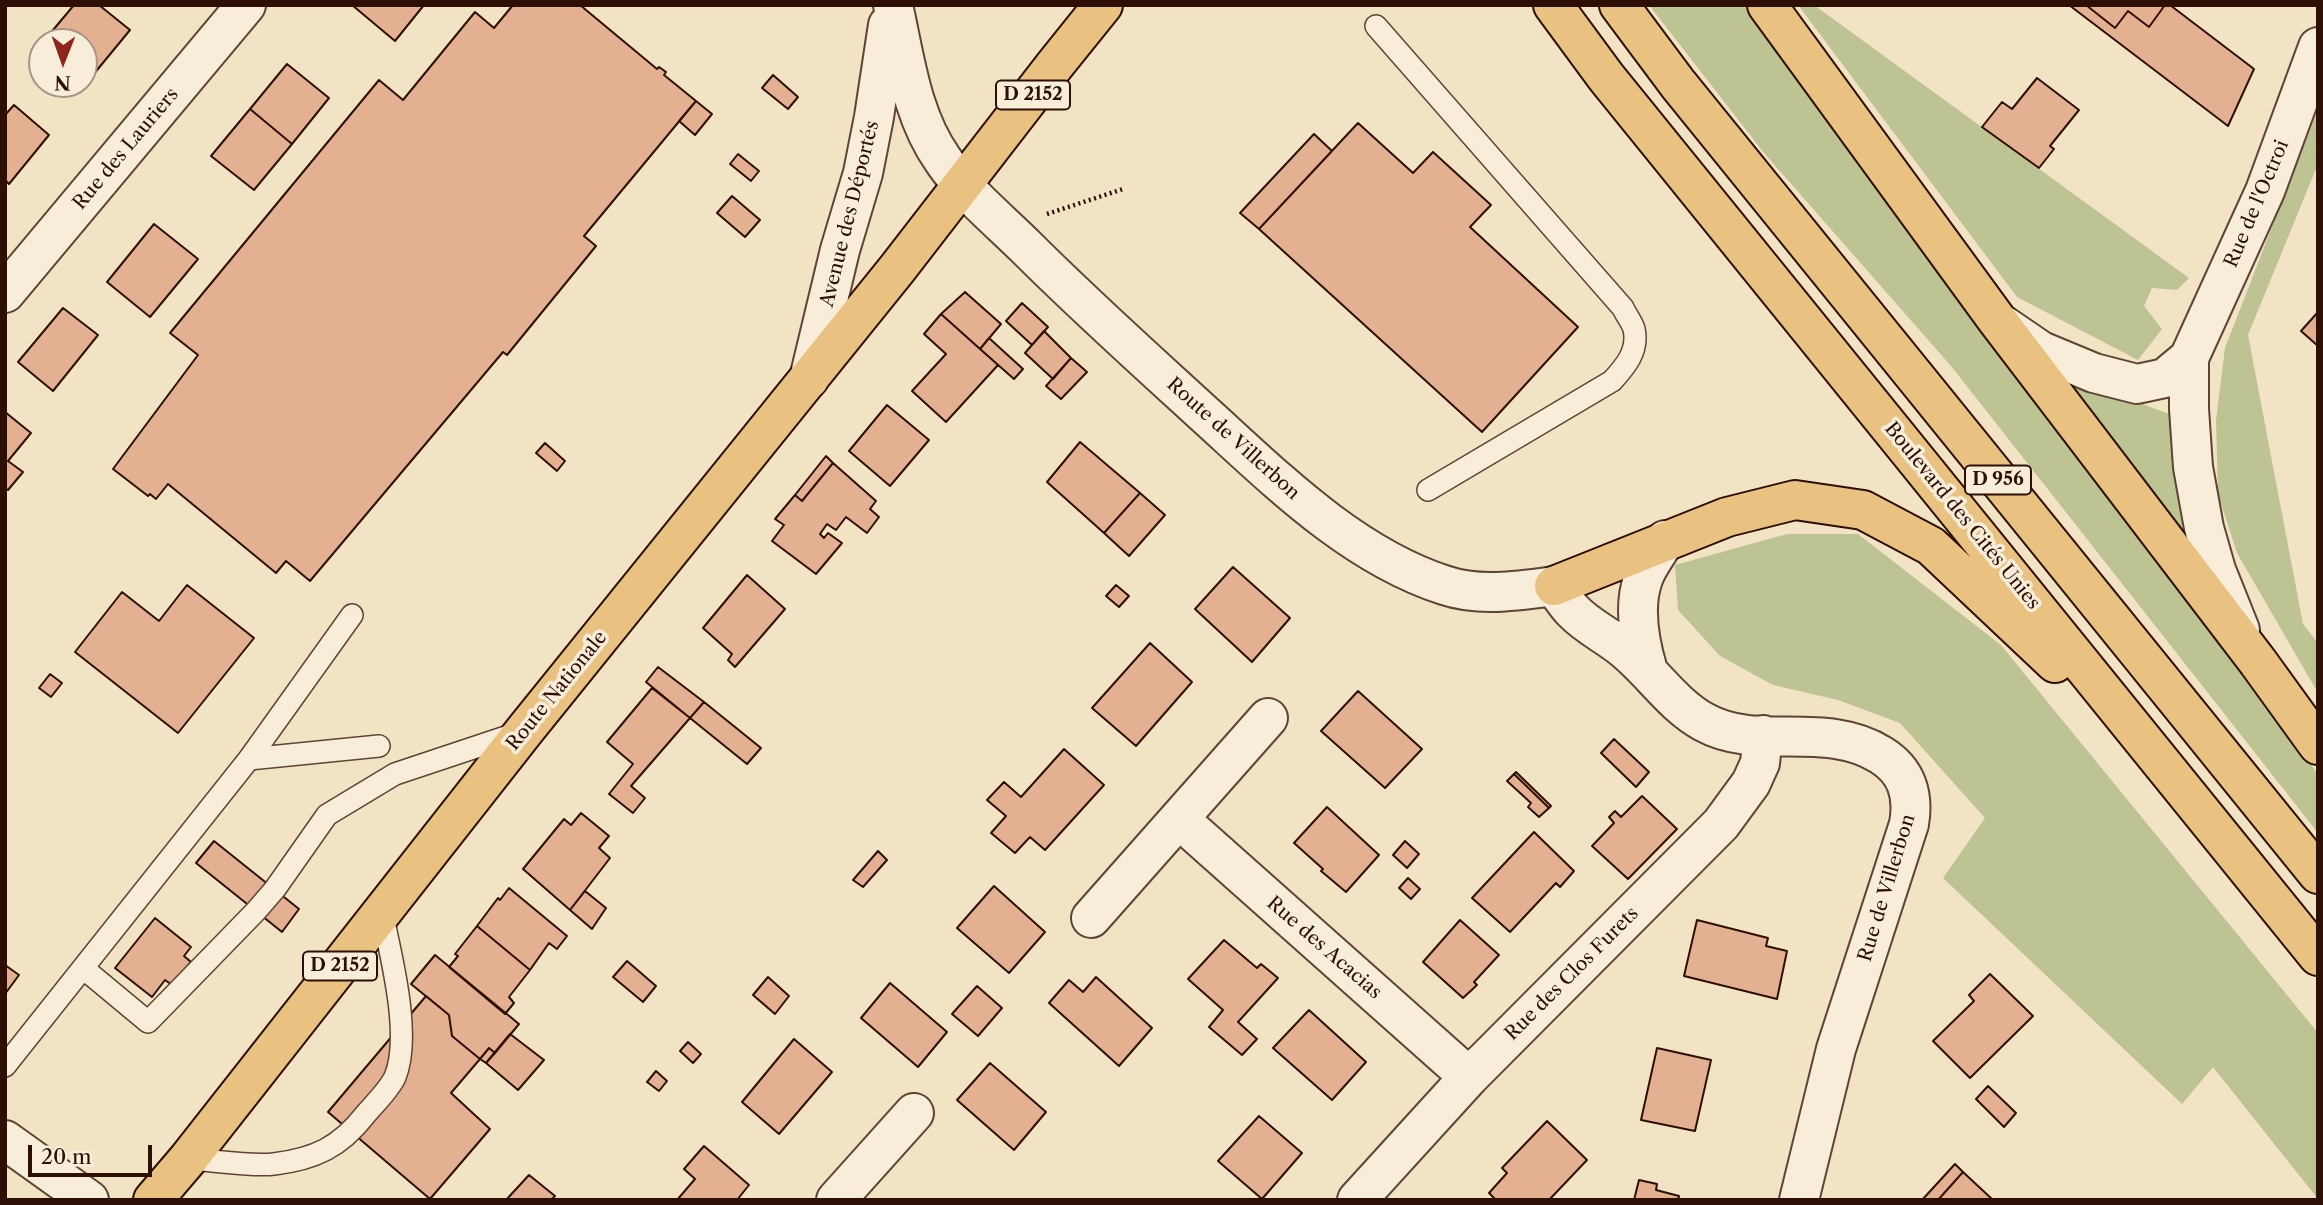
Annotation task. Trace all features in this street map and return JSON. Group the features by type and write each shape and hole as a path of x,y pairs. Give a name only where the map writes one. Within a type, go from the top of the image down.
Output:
{"main road":[{"name":"D 2152","path":"963,185 1103,5"},
{"name":"Boulevard des Cités Unies","path":"1553,5 1606,77 2318,956"},
{"name":"D 956","path":"1619,5 1678,84 2318,874"},
{"path":"1767,5 1997,320 2258,662 2318,745"},
{"name":"Route Nationale","path":"153,1200 525,730 963,185"},
{"path":"1554,586 1727,517 1795,500 1863,510 1931,546 2164,765"}],"street":[{"name":"Rue des Lauriers","path":"5,293 246,5"},
{"name":"Avenue des Déportés","path":"892,5 913,96 927,132 943,161 963,185"},
{"name":"Avenue des Déportés","path":"809,379 840,250 863,173 892,5"},
{"name":"Rue de l'Octroi","path":"2258,662 2234,617 2204,528 2193,467 2189,358 2265,191 2318,47"},
{"name":"Route de Villerbon","path":"963,185 1074,296 1247,453 1309,506 1362,545 1412,572 1446,586 1477,592 1506,592 1554,586"},
{"name":"Rue de l'Octroi","path":"1997,320 2041,351 2094,373 2137,384 2165,378 2189,358"},
{"path":"1647,671 1640,632 1640,596 1643,579 1665,541"},
{"name":"Rue de Villerbon","path":"1554,586 1574,612 1626,650 1681,704 1704,722 1732,732 1813,736 1845,740 1868,747 1890,760 1901,772 1909,791 1912,807 1902,850 1836,1049 1799,1200"},
{"path":"1091,918 1268,718"},
{"name":"Rue des Clos Furets","path":"1357,1200 1469,1077 1721,824 1751,783 1760,764 1763,735"},
{"name":"Rue des Acacias","path":"1179,819 1469,1077"},
{"path":"836,1200 914,1113"},
{"path":"5,1140 89,1200"}],"lane":[{"path":"1376,26 1623,308 1634,330 1634,348 1628,364 1612,382 1429,490"},
{"path":"5,1066 249,759 352,615"},
{"path":"83,968 148,1022 275,890 327,816 395,774 525,730"},
{"path":"249,759 379,746"},
{"path":"188,1159 272,1164 315,1156 339,1143 352,1132 394,1080 400,1062 401,1044 398,984 382,913"}],"path":[{"path":"1047,214 1123,189"}],"green space":[{"path":"1649,5 1747,5 2318,774 2318,833 1951,366 1764,153"},
{"path":"1798,5 1814,5 2189,278 2177,290 2152,288 2144,306 2162,329 2138,360 2017,297"},
{"path":"2318,108 2318,164 2248,335 2303,624 2318,643 2318,693 2237,553 2218,494 2216,420 2225,348"},
{"path":"2053,371 2172,415 2183,532"},
{"path":"1787,534 1858,534 2001,645 2318,1033 2318,1199 2213,1067 2182,1104 1943,878 1985,818 1900,723 1838,700 1773,685 1720,656 1678,610 1675,565"}],"building":[{"path":"74,5 99,5 130,30 98,69 98,28 55,28"},
{"path":"352,5 424,5 395,41"},
{"path":"513,5 580,5 657,69 659,67 666,72 664,75 696,101 584,236 596,246 507,355 503,352 310,581 286,561 276,573 168,484 156,499 150,494 148,496 113,469 198,355 170,333 379,80 403,100 475,12 494,28"},
{"path":"2069,5 2086,5 2115,28 2128,11 2149,27 2165,5 2170,5 2254,69 2228,126"},
{"path":"2086,5 2165,5 2149,27 2128,11 2115,28"},
{"path":"287,64 329,98 292,144 250,109"},
{"path":"773,75 798,97 788,109 762,88"},
{"path":"2037,78 2079,110 2050,146 2054,149 2039,168 1982,127 2002,102 2012,109"},
{"path":"696,101 712,114 695,135 679,121"},
{"path":"14,105 49,135 9,184 5,180 5,115"},
{"path":"250,109 292,144 254,190 211,156"},
{"path":"1358,123 1413,173 1433,152 1491,205 1470,227 1578,327 1482,432 1259,229"},
{"path":"1314,134 1332,151 1259,229 1240,213"},
{"path":"738,154 759,171 751,181 730,164"},
{"path":"732,196 760,220 745,237 717,213"},
{"path":"154,224 198,259 150,317 107,282"},
{"path":"965,292 1001,324 980,349 941,314"},
{"path":"1022,303 1048,327 1032,345 1006,321"},
{"path":"63,308 98,335 53,391 18,362"},
{"path":"2318,312 2318,346 2301,331"},
{"path":"941,314 998,365 946,422 912,391 946,354 924,334"},
{"path":"1044,331 1071,358 1053,379 1025,353"},
{"path":"989,338 1023,369 1014,379 980,349"},
{"path":"1071,358 1087,372 1061,399 1046,386"},
{"path":"887,405 929,440 890,486 849,451"},
{"path":"5,412 31,433 8,461 23,472 8,490 5,488"},
{"path":"1080,442 1140,493 1104,533 1047,482"},
{"path":"545,443 565,461 557,471 536,453"},
{"path":"826,456 833,463 802,501 795,495"},
{"path":"833,463 876,501 870,509 879,517 867,533 846,517 836,530 827,524 820,534 824,538 828,533 842,543 816,574 772,541 784,525 775,519 795,495 802,501"},
{"path":"1140,493 1165,515 1129,556 1104,533"},
{"path":"1233,567 1290,618 1252,662 1195,609"},
{"path":"747,575 785,609 735,667 728,660 732,654 703,628"},
{"path":"187,585 254,638 178,733 75,652 122,592 159,621"},
{"path":"1116,585 1129,596 1119,607 1106,596"},
{"path":"1150,643 1192,682 1136,746 1092,708"},
{"path":"658,667 704,702 690,718 646,682"},
{"path":"50,674 62,683 51,697 39,688"},
{"path":"652,688 690,718 631,786 645,798 633,813 609,794 633,764 607,742"},
{"path":"1358,691 1422,749 1385,788 1321,731"},
{"path":"704,702 761,748 747,764 690,718"},
{"path":"1614,739 1649,772 1636,787 1601,753"},
{"path":"1064,749 1104,785 1045,850 1030,837 1015,853 991,833 1006,816 987,800 1004,782 1021,797"},
{"path":"1516,772 1551,806 1549,808 1514,774"},
{"path":"1514,774 1549,808 1539,817 1528,807 1531,803 1507,781"},
{"path":"1642,796 1677,829 1628,879 1592,846 1614,823 1609,817 1615,811 1621,817"},
{"path":"1327,807 1379,855 1346,892 1294,843"},
{"path":"581,813 609,836 599,848 610,858 570,910 523,869 564,819 571,825"},
{"path":"1534,832 1574,871 1560,887 1556,883 1510,932 1472,898"},
{"path":"214,841 299,909 282,932 196,863"},
{"path":"1405,841 1419,854 1407,868 1393,855"},
{"path":"878,851 887,860 863,887 853,880"},
{"path":"1408,878 1420,889 1411,899 1399,888"},
{"path":"994,886 1045,932 1009,973 957,928"},
{"path":"509,888 567,936 557,949 549,943 530,970 477,926"},
{"path":"585,891 606,908 592,929 570,910"},
{"path":"155,918 191,947 184,956 191,962 172,985 165,980 152,997 115,968"},
{"path":"1460,920 1499,955 1474,982 1477,985 1463,998 1423,962"},
{"path":"1697,920 1768,938 1766,946 1787,951 1777,999 1684,976"},
{"path":"477,926 530,970 509,997 514,1003 505,1014 449,967 458,956 455,954"},
{"path":"1224,940 1257,968 1261,964 1278,978 1238,1022 1257,1039 1242,1055 1209,1027 1223,1010 1188,979"},
{"path":"435,955 519,1024 495,1053 489,1048 480,1059 452,1036 449,1015 411,984"},
{"path":"627,961 656,986 643,1002 613,977"},
{"path":"5,965 19,975 5,994"},
{"path":"1990,974 2033,1016 1970,1078 1933,1041 1974,1001 1969,995"},
{"path":"768,977 789,996 775,1014 753,995"},
{"path":"1096,977 1152,1028 1119,1066 1049,1003 1069,980 1083,992"},
{"path":"890,983 947,1032 918,1067 861,1018"},
{"path":"977,986 1002,1008 978,1036 952,1014"},
{"path":"426,996 449,1015 452,1036 480,1059 451,1093 490,1129 430,1199 328,1112"},
{"path":"1309,1010 1366,1062 1332,1100 1273,1048"},
{"path":"510,1034 544,1060 518,1090 486,1063"},
{"path":"794,1039 832,1072 779,1134 742,1102"},
{"path":"688,1042 701,1054 693,1063 680,1051"},
{"path":"489,1048 495,1053 486,1063 480,1059"},
{"path":"1657,1048 1711,1060 1695,1131 1641,1120"},
{"path":"990,1063 1046,1112 1014,1150 957,1100"},
{"path":"656,1071 667,1081 659,1091 647,1082"},
{"path":"1988,1086 2016,1113 2004,1127 1976,1099"},
{"path":"1259,1116 1302,1153 1262,1199 1218,1161"},
{"path":"1547,1121 1587,1160 1549,1200 1496,1200 1489,1193 1507,1173 1502,1168"},
{"path":"704,1146 749,1185 737,1200 677,1200 695,1179 684,1169"},
{"path":"1955,1164 1963,1172 1938,1200 1922,1200"},
{"path":"1963,1172 1993,1200 1938,1200"},
{"path":"529,1175 555,1196 551,1200 506,1200"},
{"path":"1639,1180 1657,1184 1656,1190 1679,1196 1678,1200 1634,1200"}]}
